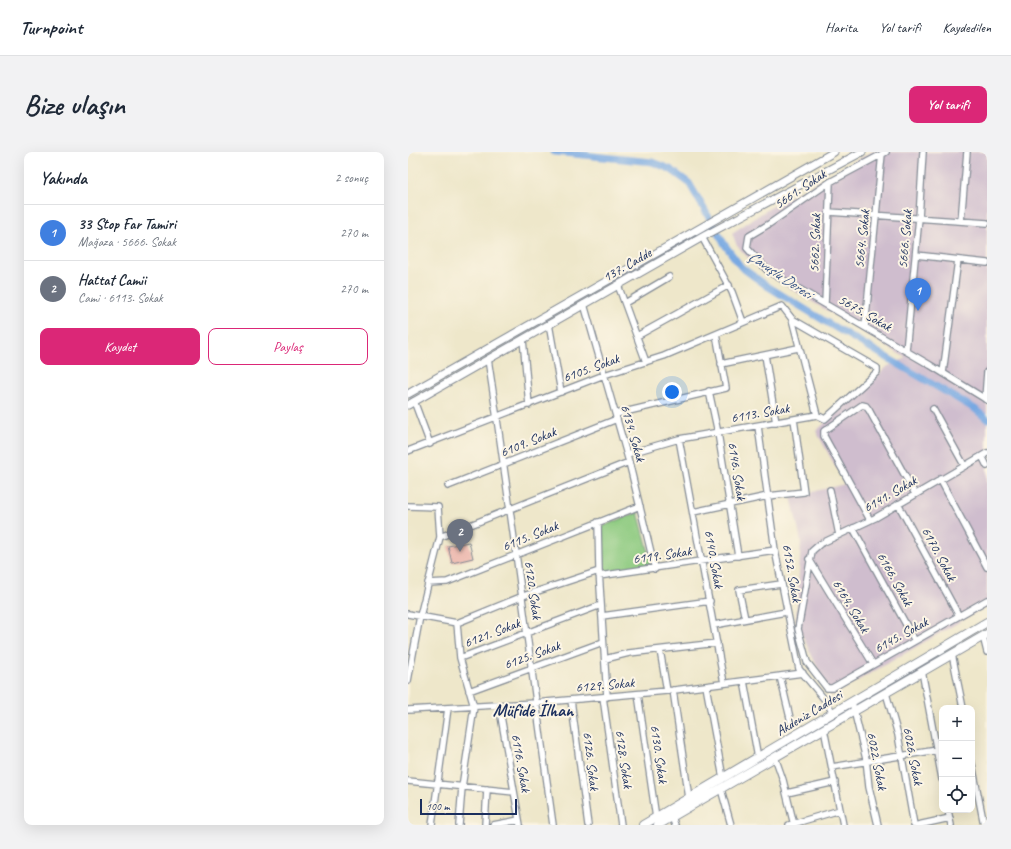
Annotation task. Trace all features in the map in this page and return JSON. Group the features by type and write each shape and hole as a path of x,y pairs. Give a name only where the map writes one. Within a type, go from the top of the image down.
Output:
{"main road":[{"name":"Akdeniz Caddesi","path":"657,821 689,798 987,622"},
{"name":"Akdeniz Caddesi","path":"643,825 657,821 673,821 721,789 985,635"}],"street":[{"name":"137. Cadde","path":"408,394 834,152"},
{"name":"137. Cadde","path":"411,403 704,236 862,152"},
{"name":"5666. Sokak","path":"906,351 919,218 922,152"},
{"path":"962,221 967,152"},
{"name":"5661. Sokak","path":"749,236 830,182 884,153"},
{"name":"5664. Sokak","path":"865,327 884,153"},
{"name":"5662. Sokak","path":"825,304 830,182"},
{"path":"829,212 987,223"},
{"path":"704,236 729,285 743,322"},
{"name":"5675. Sokak","path":"749,236 747,248 768,271 986,399"},
{"path":"916,255 987,263"},
{"path":"944,373 958,260"},
{"path":"625,303 669,277"},
{"path":"618,285 646,362"},
{"path":"637,336 729,285"},
{"name":"6134. Sokak","path":"584,304 627,454 656,569"},
{"name":"6105. Sokak","path":"408,451 430,444 604,375 646,362 782,306 792,319"},
{"path":"792,319 798,348 817,415"},
{"name":"6113. Sokak","path":"627,454 679,439 817,415 824,419 878,370 877,368 792,319"},
{"path":"549,324 561,392"},
{"path":"716,334 721,364 798,348"},
{"path":"523,339 529,405"},
{"path":"765,355 776,423"},
{"name":"6120. Sokak","path":"488,359 523,596 535,703 553,825"},
{"name":"6109. Sokak","path":"448,486 504,465 616,417 709,391 726,388 721,364"},
{"path":"986,399 987,372"},
{"name":"6146. Sokak","path":"709,391 718,433 738,556"},
{"path":"411,403 430,444"},
{"path":"870,520 824,436 824,432 862,405 866,406 869,410 915,494"},
{"path":"933,409 964,465"},
{"path":"693,512 768,496 804,492 794,420"},
{"name":"6152. Sokak","path":"758,426 775,550 786,612 799,669 825,700 832,713"},
{"name":"6140. Sokak","path":"679,439 703,561 724,683"},
{"path":"984,454 987,466"},
{"name":"6141. Sokak","path":"809,559 812,551 820,544 870,520 984,454"},
{"path":"440,537 629,462"},
{"path":"940,479 987,567"},
{"path":"830,490 839,535"},
{"name":"6170. Sokak","path":"898,504 959,616"},
{"path":"408,506 438,507 440,537 420,616 408,681"},
{"name":"6115. Sokak","path":"428,583 447,582 640,506"},
{"name":"6128. Sokak","path":"598,522 599,574 605,659 605,697 621,825"},
{"name":"6166. Sokak","path":"853,528 915,641"},
{"name":"6119. Sokak","path":"456,623 523,596 599,574 656,569 775,550"},
{"name":"6145. Sokak","path":"809,559 798,629 807,662 827,688 832,688 987,600"},
{"name":"6164. Sokak","path":"809,559 873,664"},
{"path":"745,619 739,590 781,584"},
{"path":"602,616 710,600"},
{"name":"6121. Sokak","path":"460,658 601,605"},
{"path":"714,625 786,612"},
{"path":"408,614 456,623 460,658 474,707 462,787 459,825"},
{"path":"985,635 987,652"},
{"name":"6125. Sokak","path":"469,691 531,667 604,642"},
{"path":"605,659 629,653 717,643"},
{"path":"660,650 670,691 689,798"},
{"path":"952,654 962,705"},
{"path":"922,671 942,777"},
{"name":"6129. Sokak","path":"408,710 535,703 638,694 803,673"},
{"path":"780,676 791,722"},
{"path":"744,681 758,758"},
{"path":"706,686 723,778"},
{"name":"6026. Sokak","path":"886,693 898,735 914,825"},
{"name":"6130. Sokak","path":"638,694 657,821"},
{"name":"6126. Sokak","path":"571,700 588,825"},
{"name":"6022. Sokak","path":"852,702 866,762 869,787 878,825"},
{"name":"6116. Sokak","path":"499,705 520,822"},
{"path":"432,825 439,784 448,708"},
{"path":"824,729 843,825"},
{"path":"832,767 937,750"},
{"path":"776,757 786,793 792,825 840,810"},
{"path":"408,781 514,792"},
{"path":"786,793 835,782"},
{"path":"485,825 487,789"},
{"path":"721,789 731,825"},
{"path":"975,796 984,825"},
{"path":"949,813 951,825"},
{"path":"918,825 950,818"},
{"path":"493,825 520,822"}],"shaded area":[{"path":"872,152 987,152 987,606 831,696 796,622 801,541 791,497 845,484 816,431 888,366 906,358 761,271 737,246 732,233 768,209"}],"green space":[{"path":"638,512 653,567 603,573 601,527"}],"building":[{"path":"469,542 473,558 452,563 448,546"}],"waterway":[{"name":"Çavuşlu Deresi","path":"554,152 652,162 670,169 689,183 725,245 741,267 767,286 975,409 987,419"}],"place":[{"name":"33 Stop Far Tamiri","path":"918,311"},
{"name":"Hattat Camii","path":"460,552"}],"district":[{"name":"Müfide İlhan","path":"533,710"}]}
